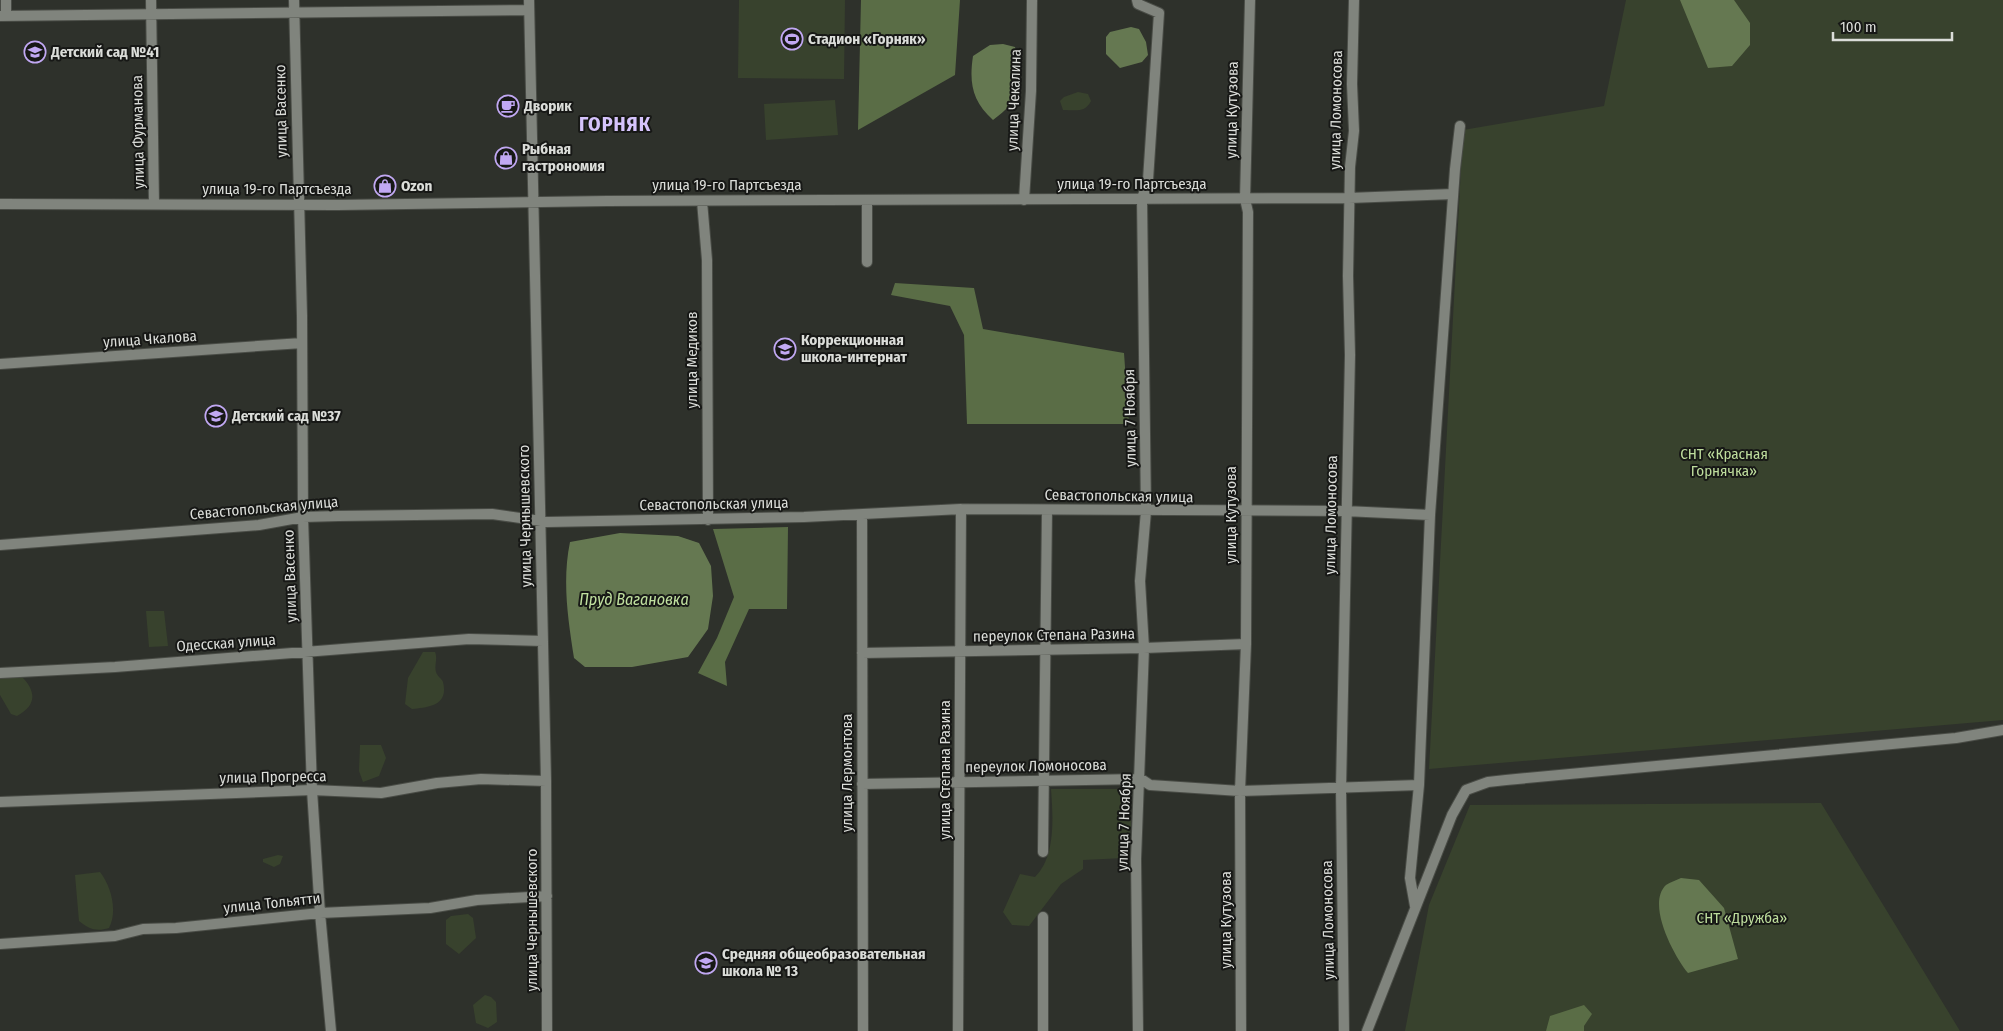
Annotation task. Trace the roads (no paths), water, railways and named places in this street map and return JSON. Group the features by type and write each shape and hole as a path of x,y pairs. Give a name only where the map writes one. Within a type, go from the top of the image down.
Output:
{"street":[{"path":"6,0 3,16 294,12 529,5"},
{"name":"улица Фурманова","path":"151,0 154,204"},
{"name":"улица Васенко","path":"294,0 302,343 303,517 312,790 320,913 331,1031"},
{"name":"улица Чекалина","path":"1024,200 1031,91 1032,0"},
{"name":"улица 7 Ноября","path":"1137,0 1138,4 1159,13 1148,180 1142,199 1146,511 1140,581 1144,648 1141,779 1136,859 1138,1031"},
{"name":"улица Кутузова","path":"1242,1031 1240,791 1246,644 1245,512 1248,212 1245,199 1250,0"},
{"name":"улица Ломоносова","path":"1344,1031 1341,788 1350,355 1349,198 1354,131 1352,84 1354,0"},
{"name":"улица Чернышевского","path":"529,5 546,781 547,1031"},
{"path":"1415,907 1410,878 1419,785 1430,515 1453,194 1460,126"},
{"name":"улица 19-го Партсъезда","path":"0,204 1245,199 1453,194"},
{"path":"867,200 867,262"},
{"name":"улица Медиков","path":"702,201 707,260 708,520"},
{"name":"улица Чкалова","path":"0,364 302,343"},
{"name":"Севастопольская улица","path":"0,545 259,525 303,517 492,514 541,522 708,520 862,515 961,509 1245,512 1346,511 1430,515"},
{"name":"улица Степана Разина","path":"958,1031 961,509"},
{"path":"1043,852 1047,650 1047,510"},
{"name":"улица Лермонтова","path":"862,515 863,1031"},
{"name":"Одесская улица","path":"0,673 469,640 543,641"},
{"name":"переулок Степана Разина","path":"862,653 1144,648 1246,644"},
{"path":"1367,1031 1452,815 1466,790 1476,786 1516,779 1956,738 2003,730"},
{"name":"переулок Ломоносова","path":"862,784 1141,779 1150,785 1240,791 1419,785"},
{"name":"улица Прогресса","path":"0,802 312,790 382,793 437,783 472,780 546,781"},
{"name":"улица Тольятти","path":"0,944 115,936 143,929 176,928 320,913 430,908 477,900 547,896"},
{"path":"1042,1031 1043,917"}],"water":[{"path":"1680,0 1734,0 1750,23 1750,45 1732,66 1708,68"},
{"path":"1131,27 1139,29 1146,42 1148,55 1142,62 1120,68 1106,54 1106,37 1110,32"},
{"path":"1003,44 1015,47 1020,70 1019,88 1010,104 993,120 976,99 971,75 973,56 990,45"},
{"name":"Пруд Вагановка","path":"620,533 678,536 699,543 711,566 713,596 708,629 688,657 632,667 585,667 574,658 566,586 570,542"},
{"path":"1681,878 1699,880 1724,908 1738,959 1688,973 1682,965 1664,930 1659,904 1661,894 1666,885"}],"place":[{"name":"Стадион «Горняк»","path":"792,39"},
{"name":"Детский сад №41","path":"35,52"},
{"name":"Дворик","path":"508,106"},
{"name":"Рыбная гастрономия","path":"506,158"},
{"name":"Ozon","path":"385,186"},
{"name":"Коррекционная школа-интернат","path":"785,349"},
{"name":"Детский сад №37","path":"216,416"},
{"name":"Средняя общеобразовательная школа № 13","path":"706,963"}],"district":[{"name":"ГОРНЯК","path":"615,124"}],"park label":[{"name":"СНТ «Красная Горнячка»","path":"1724,462"},
{"name":"СНТ «Дружба»","path":"1742,918"}]}
